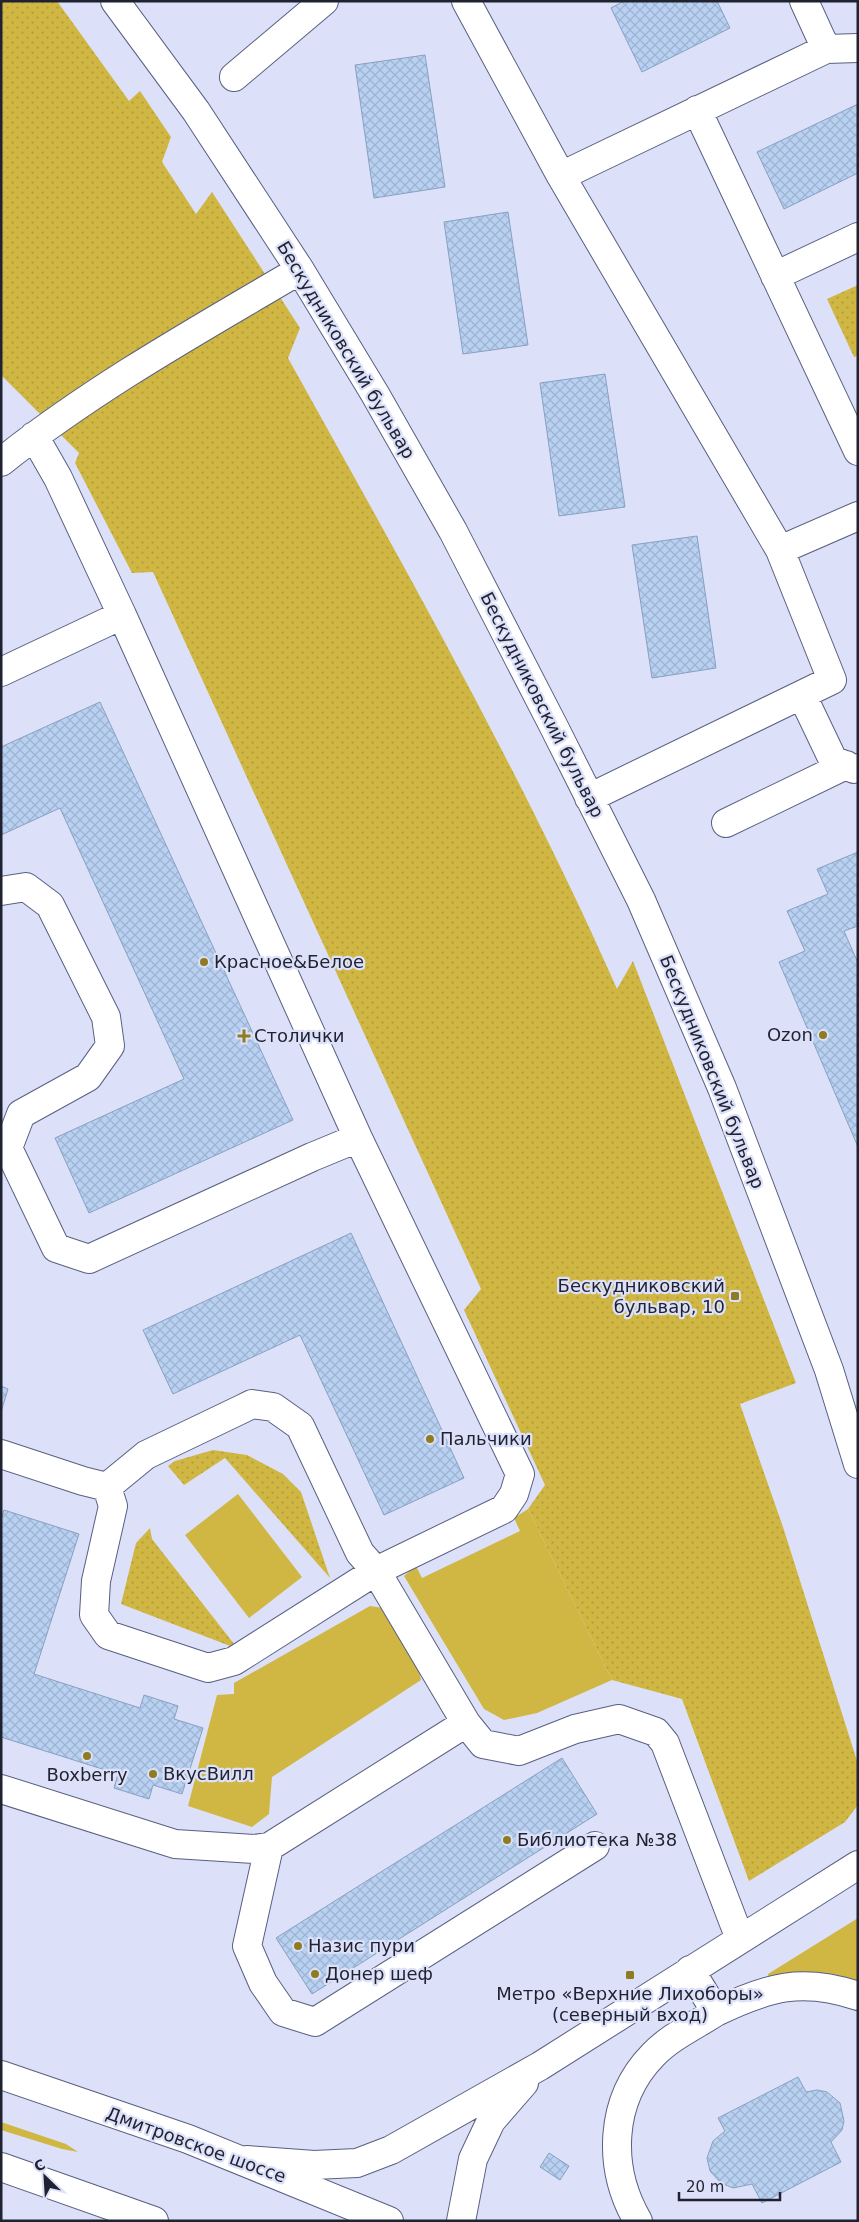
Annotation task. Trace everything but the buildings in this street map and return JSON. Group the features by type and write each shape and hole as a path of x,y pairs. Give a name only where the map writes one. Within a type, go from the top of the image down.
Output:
{"street":[{"name":"Бескудниковский бульвар","path":"115,1 196,111 300,270 375,394 453,531 590,798 641,900 722,1088 829,1370 858,1464"},
{"path":"234,77 324,1"},
{"path":"466,1 561,176 780,550 832,680 590,798"},
{"path":"804,1 826,49"},
{"path":"561,176 826,49 858,48"},
{"path":"697,110 775,276 849,410 858,451"},
{"path":"775,276 858,237"},
{"path":"1,462 95,393 300,270"},
{"path":"34,436 58,478 122,616 358,1138 520,1474 514,1494 504,1510 376,1571 234,1660 208,1668 108,1635 94,1615 96,1582 113,1506 107,1487"},
{"path":"780,550 858,516"},
{"path":"1,672 122,616"},
{"path":"802,695 833,760 852,766"},
{"path":"726,823 852,766"},
{"path":"1,892 26,887 50,905 106,1017 110,1046 88,1078 20,1114 8,1148 56,1248 89,1259 312,1157 358,1138"},
{"path":"107,1487 146,1456 252,1404 274,1407 300,1426 360,1553 376,1571 466,1723 483,1744 519,1751 575,1728 619,1719 656,1732 665,1743 740,1939"},
{"path":"1,1454 107,1487"},
{"path":"1,1789 175,1844 254,1849 269,1847 466,1723"},
{"path":"269,1847 247,1946 263,1983 283,2012 315,2022 595,1846"},
{"path":"243,2160 314,2165 357,2163 392,2150 540,2066 858,1864"},
{"path":"690,1970 716,2012"},
{"path":"638,2221 621,2185 616,2139 620,2116 627,2094 638,2073 653,2054 716,2012 750,1996 790,1986 814,1986 837,1989 858,1996"},
{"path":"461,2221 473,2159 491,2121 540,2066"},
{"name":"Дмитровское шоссе","path":"1,2076 188,2139 389,2221"},
{"path":"1,2167 154,2221"}],"shaded area":[{"path":"1,1 57,1 129,101 140,91 171,137 162,162 196,214 212,192 300,328 288,358 460,670 541,828 617,989 633,961 796,1383 740,1404 783,1527 858,1764 858,1805 845,1822 749,1881 682,1699 612,1680 528,1509 545,1485 464,1310 481,1289 153,572 132,573 75,463 79,453 1,375"},
{"path":"858,285 858,356 854,357 827,299"},
{"path":"213,1450 247,1455 283,1474 301,1492 330,1578 225,1458 184,1485 168,1466 175,1461"},
{"path":"238,1494 302,1577 249,1618 185,1535"},
{"path":"528,1509 612,1680 537,1713 504,1720 484,1709 404,1576 416,1566 422,1578 520,1531 514,1518"},
{"path":"150,1528 152,1539 238,1649 121,1604 136,1543"},
{"path":"370,1606 383,1608 419,1671 421,1680 272,1777 269,1814 252,1827 188,1806 217,1695 234,1694 234,1683"},
{"path":"858,1918 858,1996 770,1990 768,1974"},
{"path":"1,2122 66,2144 78,2152 62,2149 1,2130"}],"place":[{"name":"Красное&Белое","path":"204,962"},
{"name":"Ozon","path":"823,1035"},
{"name":"Столички","path":"244,1036"},
{"name":"Бескудниковский бульвар, 10","path":"735,1296"},
{"name":"Пальчики","path":"430,1439"},
{"name":"Boxberry","path":"87,1756"},
{"name":"ВкусВилл","path":"153,1774"},
{"name":"Библиотека №38","path":"507,1840"},
{"name":"Назис пури","path":"298,1946"},
{"name":"Донер шеф","path":"315,1974"},
{"name":"Метро «Верхние Лихоборы» (северный вход)","path":"630,1975"}]}
